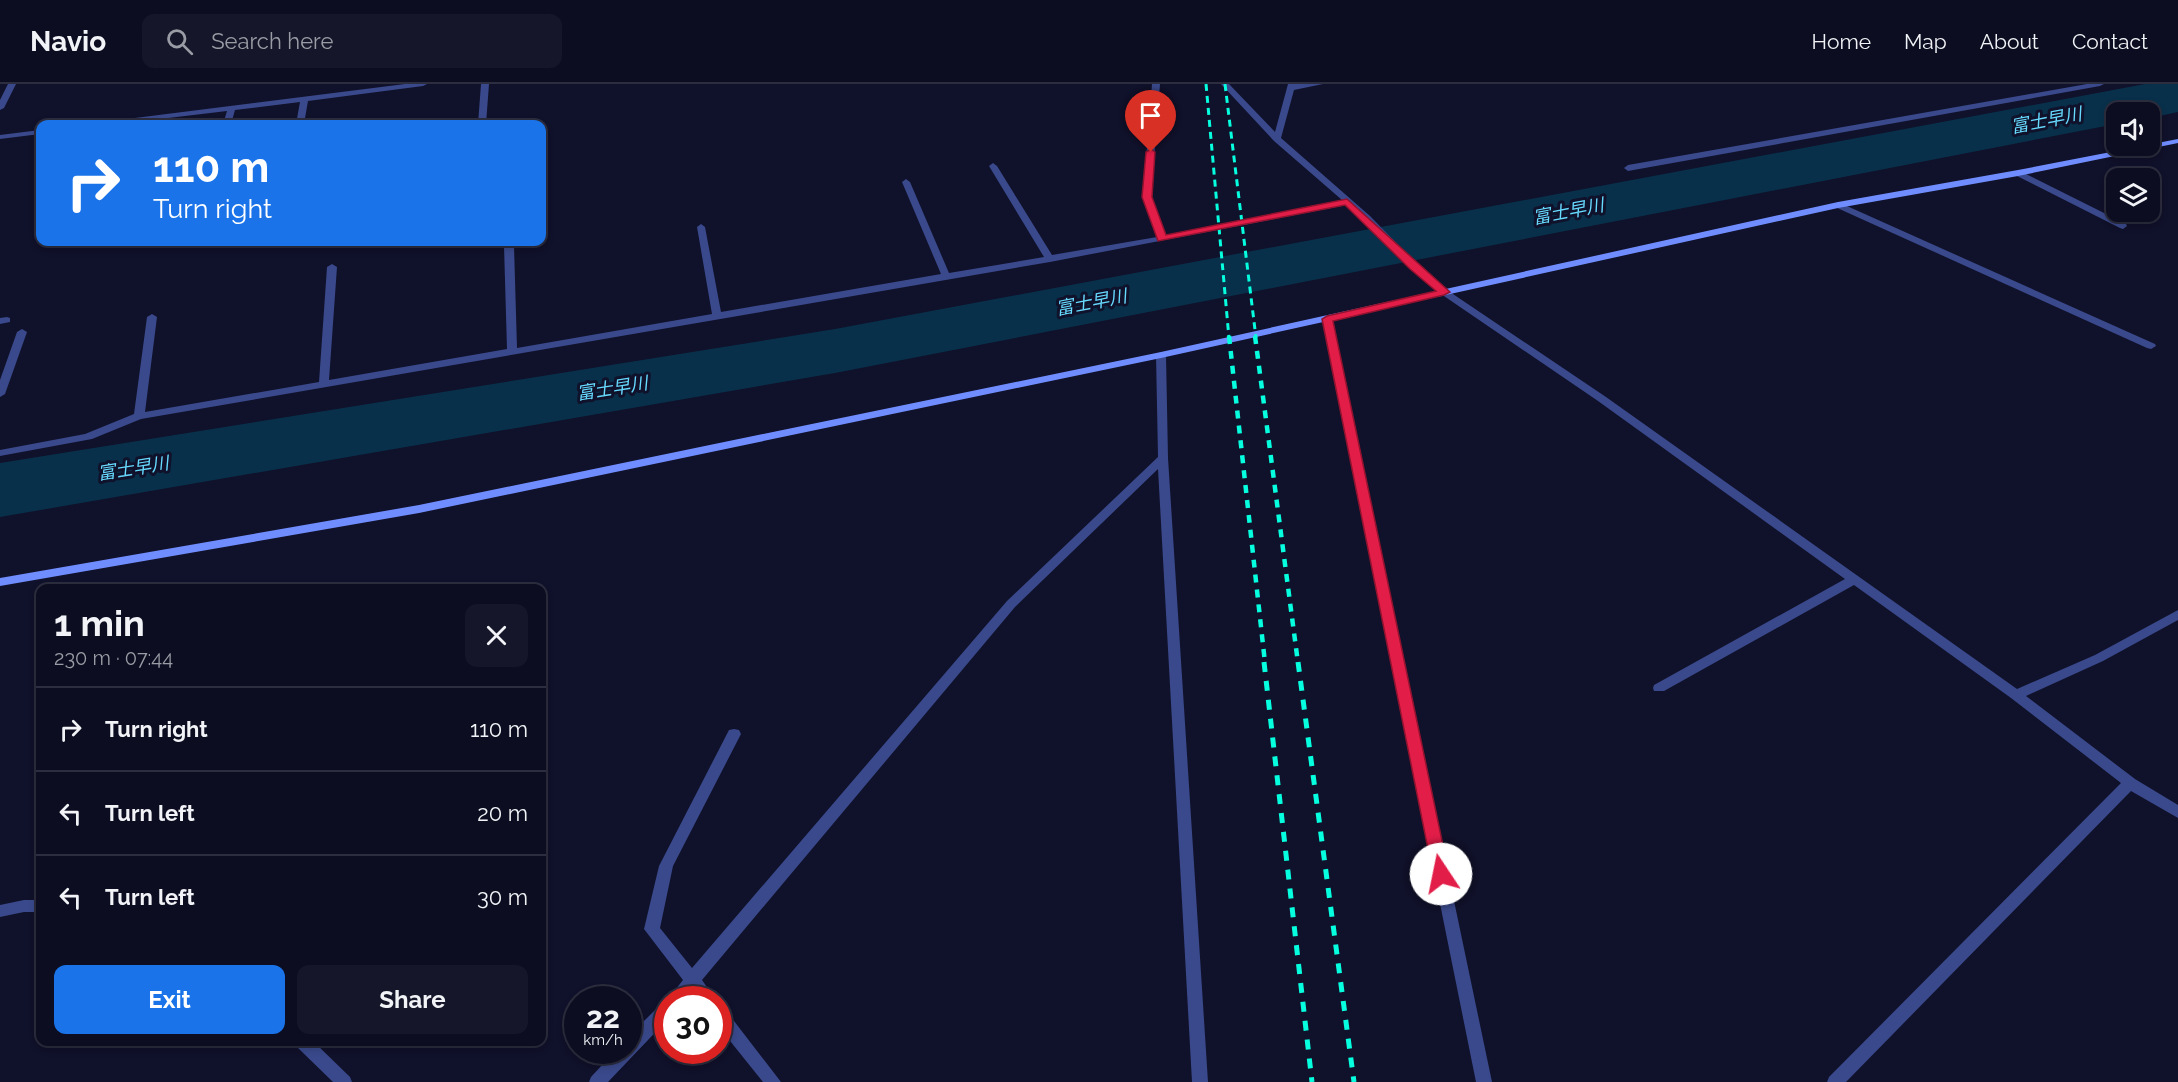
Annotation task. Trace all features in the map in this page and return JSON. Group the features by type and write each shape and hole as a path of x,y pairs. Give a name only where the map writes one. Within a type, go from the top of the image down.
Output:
{"street":[{"path":"0,108 12,84"},
{"path":"324,96 326,84"},
{"path":"136,120 423,84"},
{"path":"482,120 485,84"},
{"path":"1156,84 1147,197 1162,239"},
{"path":"1225,84 1277,139 1367,218 1414,266 1444,292 1602,399 2016,695 2130,783 2178,812"},
{"path":"1277,139 1292,86 1319,84"},
{"path":"1628,168 2100,84"},
{"path":"301,120 305,99"},
{"path":"228,120 232,108"},
{"path":"0,137 36,132"},
{"path":"0,582 419,509 1161,355 1838,206 2178,141"},
{"path":"993,166 1050,259"},
{"path":"2018,173 2123,226"},
{"path":"906,182 946,276"},
{"path":"0,453 88,437 140,416 1050,259 1347,202"},
{"path":"1838,206 2151,346"},
{"path":"701,227 717,316"},
{"path":"509,246 512,352"},
{"path":"324,384 332,267"},
{"path":"140,416 152,317"},
{"path":"1327,319 1484,1082"},
{"path":"0,394 22,332"},
{"path":"1161,355 1163,458 1200,1082"},
{"path":"688,986 1011,604 1163,458"},
{"path":"1659,688 1853,580"},
{"path":"2016,695 2099,658 2178,614"},
{"path":"697,986 652,929 666,866 734,734"},
{"path":"1835,1082 2130,783"},
{"path":"0,911 36,906"},
{"path":"642,1035 654,1022"},
{"path":"732,1031 773,1082"},
{"path":"307,1046 344,1082"},
{"path":"597,1082 614,1064"}],"waterway":[{"name":"富士早川","path":"0,490 835,351 2178,95"}],"railway":[{"path":"1206,84 1229,338"},
{"path":"1225,84 1256,338"},
{"path":"1229,336 1265,663"},
{"path":"1255,336 1298,663"},
{"path":"1264,662 1312,1082"},
{"path":"1298,662 1354,1082"}],"route":[{"path":"1151,152 1147,197 1162,239 1347,202 1367,218 1414,266 1444,292 1327,319 1441,874"}]}
